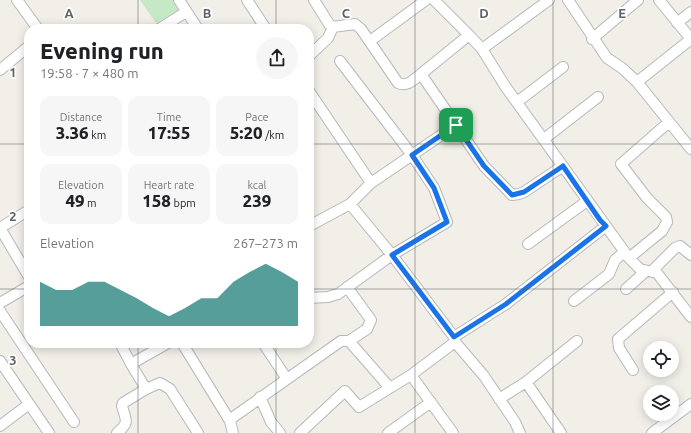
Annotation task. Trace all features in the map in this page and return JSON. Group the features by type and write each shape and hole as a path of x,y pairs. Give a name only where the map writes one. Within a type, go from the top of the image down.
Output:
{"street":[{"path":"17,0 34,24"},
{"path":"179,0 194,24"},
{"path":"246,0 263,24"},
{"path":"314,0 328,24 333,27 355,24 361,29 398,83 403,85 421,74 469,36"},
{"path":"370,41 426,0"},
{"path":"434,0 482,49 517,102 626,255 640,269 657,273 691,317"},
{"path":"482,49 549,0"},
{"path":"568,0 592,39 607,58 622,68 637,82 691,149"},
{"path":"592,39 638,0"},
{"path":"637,82 691,39 659,0"},
{"path":"167,24 186,12"},
{"path":"677,23 691,12"},
{"path":"314,51 328,38 333,27"},
{"path":"0,70 24,50"},
{"path":"314,298 328,297 338,294 392,255 447,222 434,188 412,155 340,62"},
{"path":"517,102 563,67"},
{"path":"421,74 484,166 512,195 524,192 563,166"},
{"path":"544,139 598,97"},
{"path":"314,98 371,183"},
{"path":"574,300 609,274 615,260 626,255 662,230 667,222 666,217 647,198 621,164 669,122"},
{"path":"314,223 350,204 371,183 456,125"},
{"path":"528,244 587,201"},
{"path":"350,204 392,255 454,339 484,376 516,422 520,433"},
{"path":"24,213 0,228 24,269"},
{"path":"300,433 345,391 359,407 411,375 454,339 506,304 606,226"},
{"path":"626,289 680,246 691,255"},
{"path":"230,421 236,414 341,341 349,341 367,329 371,320 346,287"},
{"path":"0,303 24,289"},
{"path":"633,370 619,348 618,339 673,292"},
{"path":"0,311 24,347"},
{"path":"349,341 390,388"},
{"path":"499,399 526,382 577,341"},
{"path":"25,348 74,422"},
{"path":"123,348 146,389"},
{"path":"131,364 159,348"},
{"path":"185,348 230,421 233,433"},
{"path":"266,348 287,379"},
{"path":"0,361 49,433"},
{"path":"411,375 454,433"},
{"path":"526,382 561,433"},
{"path":"116,433 126,424 122,406 123,403 146,389 160,383 165,384 170,389 198,433"},
{"path":"260,397 270,422 280,433"},
{"path":"388,433 431,402"},
{"path":"0,426 29,404"},
{"path":"652,433 691,404"}],"green space":[{"path":"140,0 174,0 183,8 156,23"}],"route":[{"path":"456,125 484,166 512,195 524,192 563,166 600,220 606,226 506,304 454,337 392,255 447,222 434,188 412,155 456,125"}]}
